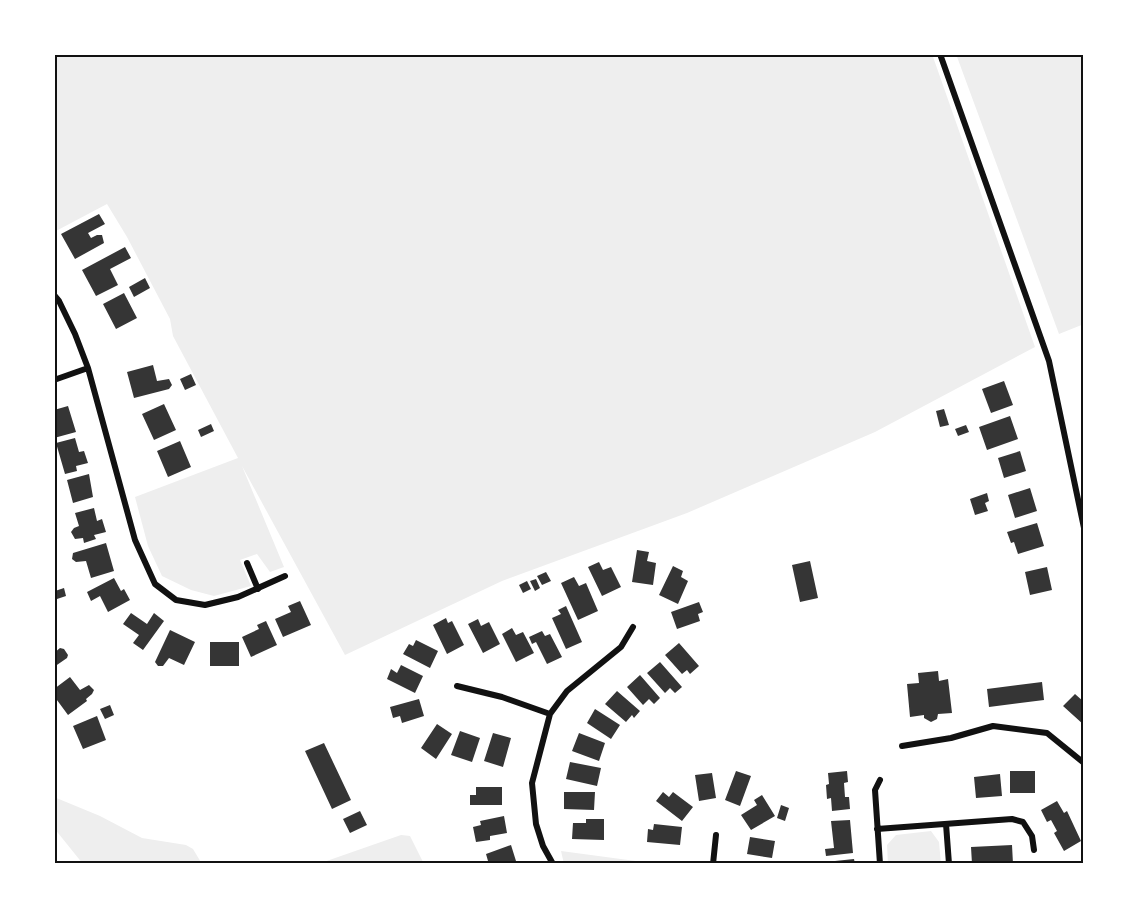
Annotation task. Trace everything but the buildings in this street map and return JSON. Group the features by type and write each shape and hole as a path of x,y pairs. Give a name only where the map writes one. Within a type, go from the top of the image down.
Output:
{"street":[{"path":"940,54 1048,361 1084,528"},
{"path":"54,295 75,334 88,368 135,540 155,584 177,600 205,605 238,597 285,576"},
{"path":"54,380 88,368"},
{"path":"247,563 258,588"},
{"path":"553,864 543,846 536,824 532,783 550,714 567,691 621,647 633,627"},
{"path":"457,686 550,714"},
{"path":"902,747 951,738 993,726 1047,733 1084,763"},
{"path":"880,780 875,790 880,864"},
{"path":"877,828 1012,819 1023,822 1032,836 1034,850"},
{"path":"946,824 949,864"},
{"path":"712,864 716,835"}],"shaded area":[{"path":"54,54 932,54 1035,347 875,432 687,513 502,581 345,655 242,466 284,567 270,572 257,554 240,560 251,586 214,596 191,590 162,576 148,546 135,497 238,458 173,336 170,319 107,204 54,232"},
{"path":"956,54 1084,54 1084,324 1059,334"},
{"path":"54,797 100,816 142,838 186,845 193,849 202,864 83,864 54,828"},
{"path":"931,831 939,842 941,864 888,864 887,845 896,835"},
{"path":"401,835 410,836 424,864 318,864"},
{"path":"561,851 658,864 564,864"}]}
